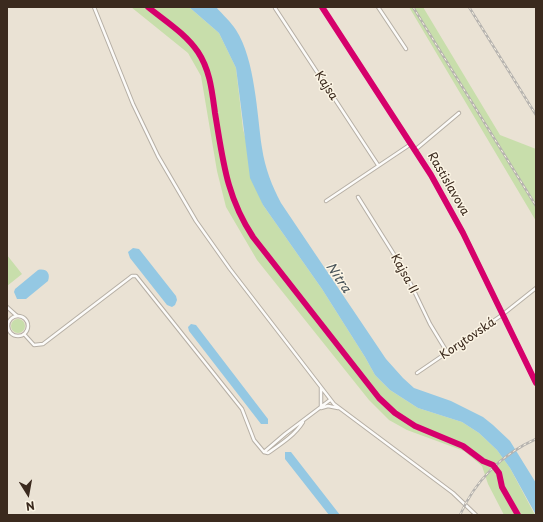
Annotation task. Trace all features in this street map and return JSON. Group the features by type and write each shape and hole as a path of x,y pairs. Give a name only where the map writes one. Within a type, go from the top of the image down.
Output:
{"street":[{"path":"94,7 133,104 175,188 230,269 330,400 453,492 476,515"},
{"name":"Rastislavova","path":"322,7 415,150 448,205 536,383"},
{"path":"378,7 406,48"},
{"name":"Kajsa","path":"275,8 378,165"},
{"path":"415,150 459,113"},
{"path":"326,201 410,144"},
{"name":"Kajsa II","path":"358,197 405,272 430,324 447,352"},
{"path":"24,334 34,345 43,344 132,276 136,276 242,409 254,440 264,452"},
{"name":"Korytovská","path":"417,373 502,315 536,288"},
{"path":"7,307 17,317 22,317 28,323 27,331 24,334"},
{"path":"17,317 10,322 8,329 13,335 24,334"},
{"path":"7,318 10,322"},
{"path":"320,388 320,408"},
{"path":"264,452 330,400"},
{"path":"320,408 328,406 339,408"},
{"path":"264,452 268,453 288,438 298,429 304,420"}],"green space":[{"path":"131,7 189,7 219,33 236,68 243,129 263,205 322,289 375,375 390,390 418,408 462,422 479,433 497,450 510,468 535,515 504,515 488,484 482,466 464,451 407,430 389,420 369,400 257,260 226,207 217,171 201,76 188,53"},
{"path":"409,7 423,7 500,135 536,149 536,221"},
{"path":"7,255 22,274 7,286"},
{"path":"18,319 23,321 25,326 23,331 18,333 13,331 11,326 13,321"}],"water":[{"path":"189,7 216,7 236,30 242,42 251,71 257,103 263,155 269,177 281,203 386,359 414,388 451,401 483,417 510,441 536,483 536,515 510,468 497,450 479,433 462,422 418,408 390,390 375,375 322,289 263,205 250,178 236,68 219,33"},
{"path":"133,248 139,249 176,296 177,300 175,305 172,307 167,305 130,258 128,252"},
{"path":"38,270 45,270 48,273 48,281 26,299 17,299 14,292 15,289"},
{"path":"191,324 196,325 268,419 268,424 261,424 189,331 188,327"},
{"path":"285,452 291,452 340,515 329,515 285,459"}],"railway":[{"path":"413,7 536,206"},
{"path":"469,7 536,115"},
{"path":"460,515 473,491 491,470 512,452 536,439"}],"cycle path":[{"path":"148,7 187,39 202,59 210,81 223,162 231,192 244,222 253,237 379,398 395,413 415,426 463,446 483,461 493,465 499,473 502,487 518,515"},
{"path":"322,7 431,175 463,233 536,383"}],"water label":[{"name":"Nitra","path":"338,278"}]}
